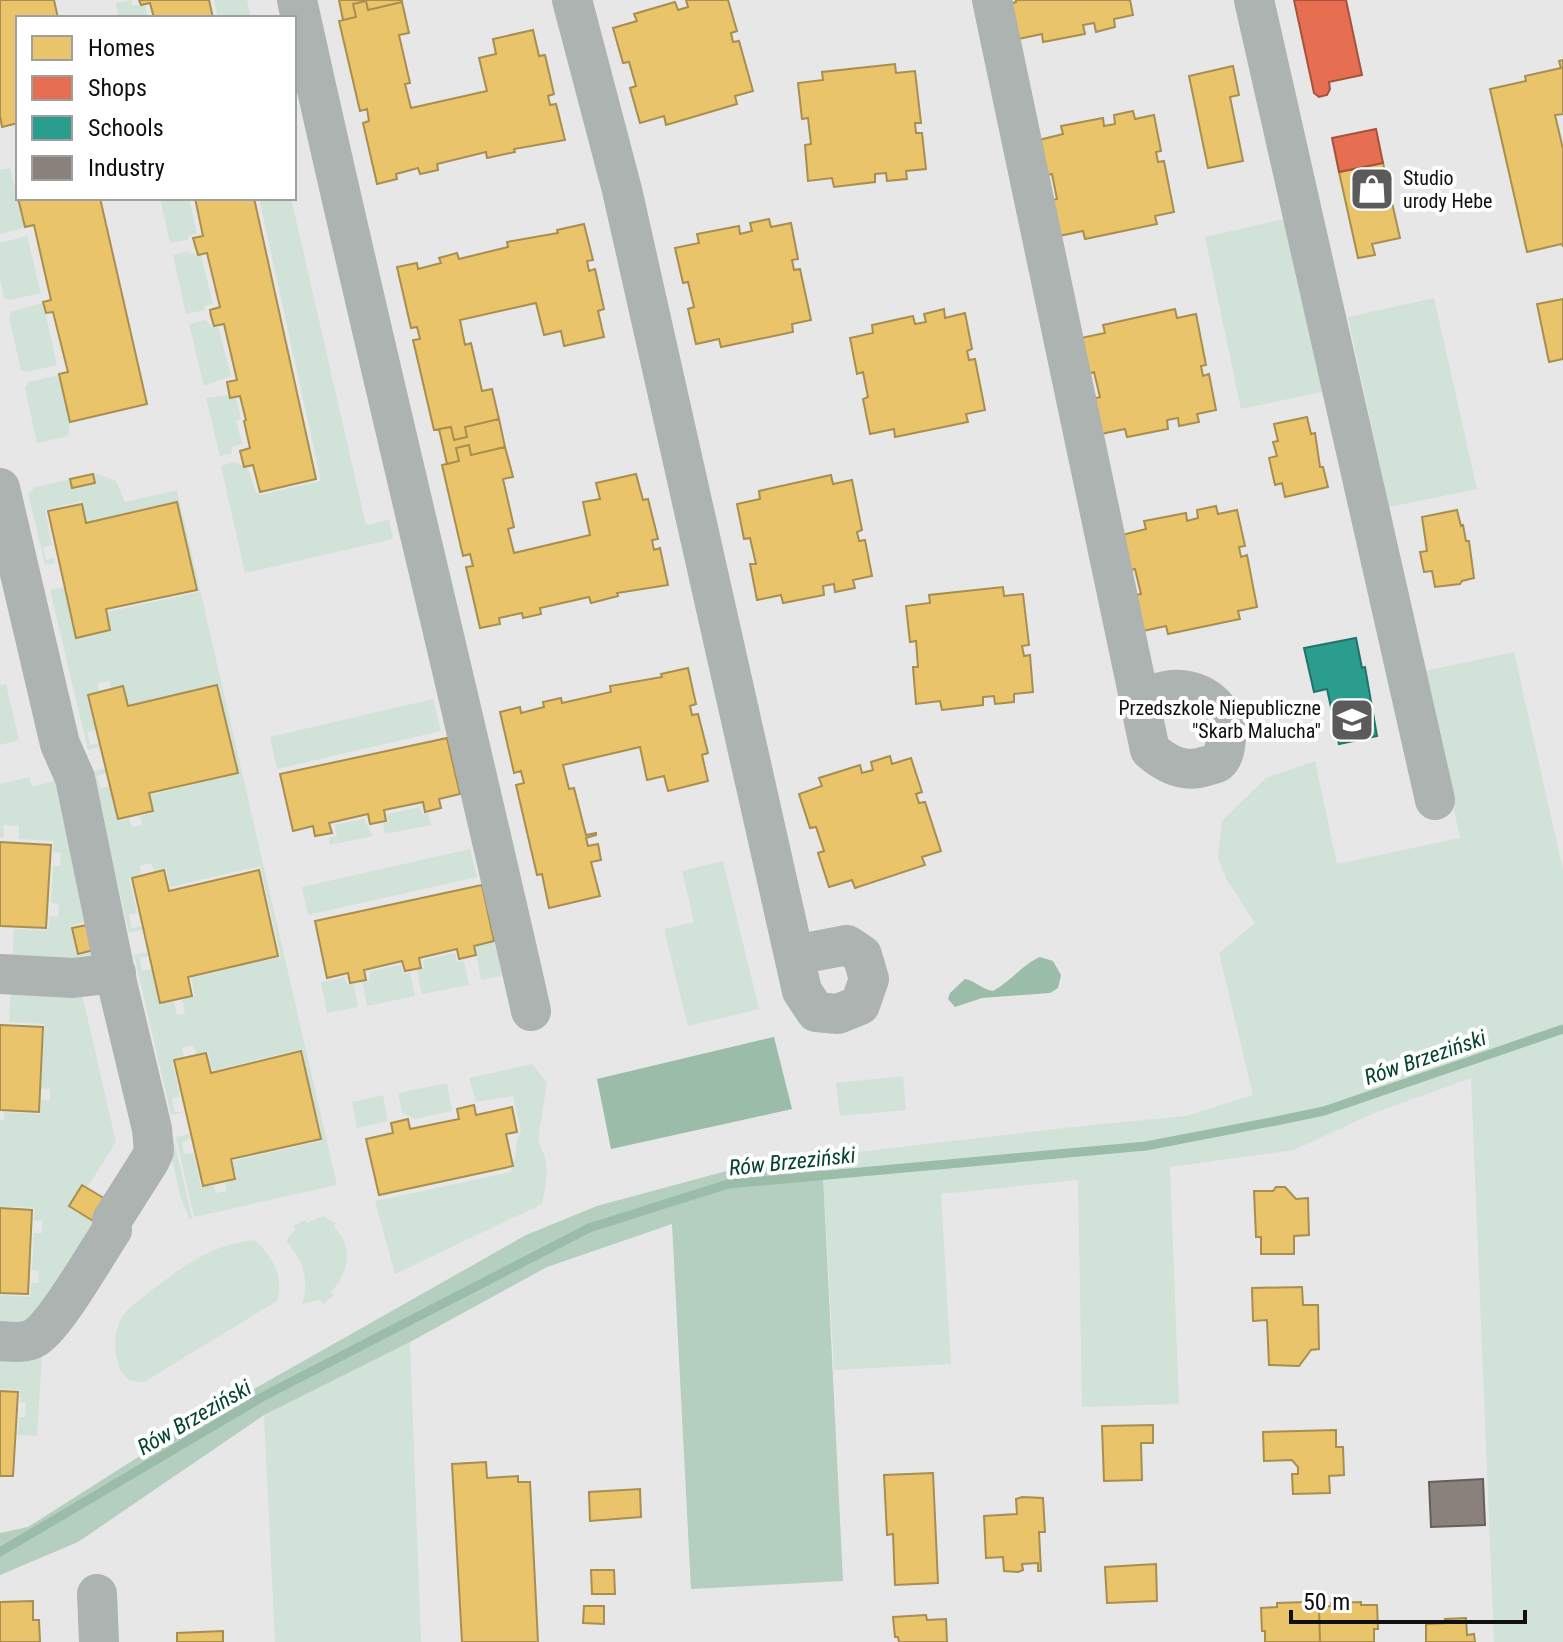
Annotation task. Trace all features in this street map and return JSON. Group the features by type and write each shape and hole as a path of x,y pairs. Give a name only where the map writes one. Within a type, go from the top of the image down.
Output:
{"street":[{"path":"297,0 342,208 531,1011"},
{"path":"572,0 622,190 795,955"},
{"path":"992,0 1139,698"},
{"path":"1254,0 1435,800"},
{"path":"0,488 11,580 60,744 75,778 152,1129 154,1151 112,1220 112,1230 53,1319 37,1337 24,1342 0,1341"},
{"path":"0,974 73,978 116,973"},
{"path":"97,1594 99,1642"}],"shaded area":[{"path":"131,0 132,5 145,6 148,16 119,16 116,3"},
{"path":"214,0 247,0 251,16 218,16"},
{"path":"10,168 25,227 0,234 0,170"},
{"path":"160,200 189,200 197,234 188,236 188,240 170,243"},
{"path":"259,200 291,200 366,525 389,520 393,539 245,573 221,466 234,462 248,469 260,495 321,481"},
{"path":"1288,218 1326,391 1241,409 1205,237"},
{"path":"27,236 41,293 10,300 4,298 0,280 0,243"},
{"path":"188,251 189,254 201,255 213,304 204,306 205,310 186,314 173,255"},
{"path":"1434,298 1477,489 1389,507 1348,317"},
{"path":"43,303 57,365 27,372 21,370 9,317 12,311"},
{"path":"206,320 213,328 218,327 231,376 204,386 189,324"},
{"path":"59,375 69,413 68,436 37,443 25,388 29,382"},
{"path":"230,395 231,399 236,398 241,419 236,420 242,444 231,447 232,453 220,456 206,398"},
{"path":"95,473 116,481 125,502 177,490 337,1185 194,1217 176,1137 189,1134 190,1139 182,1142 184,1154 193,1153 201,1188 214,1185 216,1193 227,1191 225,1183 237,1179 233,1161 322,1141 301,1049 212,1071 208,1051 196,1054 193,1045 182,1048 184,1056 172,1059 180,1096 172,1099 175,1112 185,1112 171,1115 134,955 147,952 149,956 140,958 142,971 152,969 160,1004 174,1001 177,1015 185,1013 182,999 195,996 191,978 281,957 260,866 170,887 166,868 154,871 151,863 140,866 141,874 129,877 137,913 129,915 132,928 143,926 144,929 129,933 92,772 106,768 107,773 97,776 100,788 110,786 119,821 129,819 132,827 142,825 140,816 154,813 150,795 239,774 218,684 128,706 124,686 111,689 109,681 98,683 99,692 87,695 95,730 87,732 90,745 99,743 100,747 88,750 50,590 65,587 76,638 110,630 107,612 199,592 176,501 86,523 82,501 45,510 52,545 43,548 46,560 54,558 55,563 45,565 28,493 36,487 70,479 72,488 95,482"},
{"path":"1514,652 1563,870 1563,1642 1494,1642 1471,1078 1374,1113 1294,1150 1170,1167 1179,1404 1082,1407 1078,1180 941,1194 951,1364 834,1370 822,1156 1186,1116 1253,1095 1219,953 1255,923 1227,880 1218,858 1222,821 1266,778 1315,761 1337,864 1460,838 1425,671"},
{"path":"6,684 19,740 0,745 0,685"},
{"path":"433,699 441,731 277,769 270,737"},
{"path":"29,777 32,787 58,780 90,921 70,926 77,956 94,952 90,959 12,960 14,929 48,930 50,916 58,917 59,904 51,903 53,866 60,866 61,853 53,852 53,841 19,839 19,826 4,825 3,838 0,838 0,784"},
{"path":"420,807 422,814 428,813 431,825 385,834 383,824 388,823 387,814"},
{"path":"364,819 373,836 330,845 329,838 337,836 335,825"},
{"path":"470,849 477,877 308,915 302,887"},
{"path":"723,861 759,1009 688,1026 664,929 694,922 682,871"},
{"path":"496,942 502,976 481,980 475,946"},
{"path":"455,953 457,962 464,961 469,985 422,994 417,970 424,968 423,960"},
{"path":"1040,957 1053,961 1061,975 1058,988 1050,993 982,998 955,1007 948,999 965,979 993,991"},
{"path":"401,965 403,974 410,973 415,996 367,1006 362,982 370,980 369,971"},
{"path":"345,977 347,984 354,985 358,1007 327,1013 321,982"},
{"path":"11,989 82,994 116,1142 88,1186 82,1184 68,1205 93,1223 34,1322 0,1330 0,1295 30,1297 31,1283 38,1283 39,1271 32,1270 34,1233 42,1233 42,1221 34,1220 35,1208 0,1206 0,1120 4,1120 4,1112 40,1114 41,1100 50,1101 50,1089 41,1088 44,1024 9,1022"},
{"path":"774,1037 792,1109 611,1149 597,1079"},
{"path":"532,1064 547,1083 538,1140 545,1157 547,1175 542,1204 395,1274 375,1201 511,1172 521,1131 513,1096 476,1102 469,1078"},
{"path":"903,1076 906,1110 840,1116 836,1083"},
{"path":"447,1083 452,1111 415,1119 402,1113 398,1093"},
{"path":"383,1095 388,1121 357,1128 352,1102"},
{"path":"173,1136 190,1220 181,1199 167,1138"},
{"path":"822,1156 843,1581 691,1589 672,1224 547,1267 410,1342 264,1415 78,1542 0,1575 0,1533 28,1527 173,1435 526,1235 597,1206 745,1166"},
{"path":"323,1216 336,1223 334,1227 344,1243 347,1260 342,1277 331,1292 334,1295 323,1304 320,1300 302,1304 305,1287 303,1271 297,1255 286,1241 295,1230 293,1226"},
{"path":"254,1240 275,1268 279,1284 277,1301 144,1382 135,1382 124,1376 118,1363 115,1342 120,1321 130,1308 199,1258 225,1246"},
{"path":"410,1342 421,1642 275,1642 264,1415"},
{"path":"0,1355 42,1357 37,1436 18,1435 19,1417 25,1417 26,1403 20,1402 20,1390 0,1389"}],"building: Homes":[{"path":"0,0 54,0 58,16 16,16 16,124 2,127"},
{"path":"139,0 209,0 213,16 153,16 150,3 141,5"},
{"path":"339,0 402,2 368,10 366,1 353,4 356,17 343,20"},
{"path":"686,0 728,0 737,31 731,33 733,42 739,41 753,91 735,96 737,104 666,125 664,116 640,123 630,88 636,86 629,62 623,63 613,28 637,21 634,14 675,2 678,10 688,7"},
{"path":"1016,0 1130,0 1133,15 1114,19 1115,27 1096,32 1094,23 1083,25 1085,34 1043,42 1042,34 1018,39 1010,4"},
{"path":"366,1 368,10 402,2 409,33 399,35 410,83 405,84 411,108 487,91 479,58 496,54 493,39 533,30 539,56 545,55 554,94 548,96 550,105 556,104 565,140 514,149 515,152 487,158 486,152 437,164 438,170 420,174 418,168 396,174 397,179 377,184 363,123 369,121 367,109 360,111 339,21 356,17 353,4"},
{"path":"1563,60 1563,114 1555,115 1563,149 1563,246 1527,252 1490,89 1526,81 1525,76 1561,68 1559,61"},
{"path":"895,64 896,73 915,71 921,123 915,123 916,133 922,133 926,169 906,171 907,179 887,181 886,173 875,174 875,182 834,187 832,178 808,181 805,145 811,144 808,118 802,119 798,83 823,80 822,72"},
{"path":"1233,66 1239,95 1230,97 1243,161 1208,168 1189,76"},
{"path":"1133,111 1135,119 1154,115 1161,151 1156,152 1158,162 1164,161 1174,212 1155,216 1157,224 1085,239 1083,231 1059,236 1052,200 1057,199 1052,174 1047,175 1039,140 1063,134 1061,126 1103,118 1104,126 1115,124 1114,115"},
{"path":"1383,163 1400,238 1372,244 1375,255 1358,258 1339,172"},
{"path":"18,200 100,200 147,404 70,422 59,374 68,372 53,312 46,313 43,302 51,300 34,225 25,227"},
{"path":"195,200 254,200 316,479 260,492 253,465 244,467 240,451 250,448 246,420 240,396 230,398 227,382 237,380 224,324 214,326 211,316 210,310 220,307 207,253 198,255 193,238 203,236"},
{"path":"769,219 771,227 791,223 798,259 792,260 794,270 800,269 811,320 792,324 793,332 721,347 719,339 696,344 688,309 694,307 688,282 683,283 675,248 699,243 697,234 739,226 740,234 752,231 750,223"},
{"path":"584,224 593,260 587,261 589,271 595,269 604,309 598,311 604,337 564,346 561,331 544,335 536,303 460,320 465,345 471,343 482,391 492,389 499,419 465,427 467,437 454,440 451,427 434,430 413,340 420,339 417,327 411,328 397,267 417,263 418,269 441,263 439,258 457,253 459,259 508,247 507,242 558,233 557,230"},
{"path":"1563,299 1563,359 1549,362 1537,304"},
{"path":"944,309 945,318 965,313 972,349 967,351 969,360 975,359 985,410 966,414 968,422 895,437 894,429 870,434 863,399 868,397 863,372 857,374 850,338 873,333 872,325 913,316 915,324 926,322 924,314"},
{"path":"1175,309 1177,318 1196,314 1206,365 1201,366 1203,376 1209,374 1216,410 1197,414 1199,422 1179,426 1178,418 1167,420 1168,429 1127,437 1125,429 1101,434 1093,399 1100,397 1094,372 1088,374 1081,338 1105,333 1103,325"},
{"path":"1307,417 1311,434 1315,433 1320,467 1323,467 1328,487 1285,497 1282,483 1275,485 1269,458 1277,456 1273,442 1278,441 1274,424"},
{"path":"499,419 505,447 471,455 469,445 456,448 459,461 447,464 439,429 451,427 454,440 467,437 465,427"},
{"path":"469,445 471,455 505,447 513,477 503,479 514,527 508,529 514,553 590,535 583,502 600,499 596,483 636,474 643,500 648,499 658,539 652,540 654,550 660,548 668,585 617,593 618,596 591,603 589,597 540,608 541,614 523,618 522,613 499,618 500,624 480,628 466,567 473,566 470,554 463,556 442,465 459,461 456,448"},
{"path":"93,474 95,483 72,488 70,479"},
{"path":"831,475 833,484 852,480 862,530 857,532 859,541 865,540 872,576 853,580 855,588 835,592 834,584 823,586 824,595 783,603 781,595 757,600 750,564 756,564 750,538 744,539 737,504 760,499 759,491"},
{"path":"177,502 197,590 106,609 110,630 76,638 48,511 82,504 86,523"},
{"path":"1216,506 1218,514 1237,510 1245,546 1239,547 1241,557 1247,555 1257,607 1238,611 1240,619 1168,634 1166,626 1143,631 1135,595 1141,594 1135,569 1130,570 1122,535 1146,529 1144,521 1186,513 1187,521 1198,518 1197,510"},
{"path":"1457,510 1466,541 1469,541 1474,578 1460,584 1435,587 1432,571 1424,572 1420,552 1427,551 1422,517"},
{"path":"1003,587 1004,596 1023,594 1029,645 1022,646 1024,656 1030,655 1033,692 1014,694 1014,702 995,704 994,696 983,697 983,705 942,710 940,701 916,704 913,667 918,667 916,641 910,642 906,606 930,603 929,595"},
{"path":"688,668 696,704 690,706 692,715 698,714 708,753 702,755 708,781 668,791 664,776 647,780 640,747 563,765 569,789 574,788 586,835 596,833 586,838 588,846 598,844 601,860 591,862 600,896 549,908 542,874 537,875 516,785 524,783 521,771 514,773 500,712 520,707 521,713 544,707 543,702 561,698 562,703 611,692 610,686 662,677 661,674"},
{"path":"217,685 238,773 149,793 153,811 118,819 88,695 123,686 128,706"},
{"path":"447,738 460,794 439,799 441,808 425,812 423,802 384,810 386,821 370,824 368,814 329,823 332,833 315,836 313,826 293,831 280,774"},
{"path":"890,756 892,764 911,758 922,792 916,794 919,803 925,802 941,851 922,857 925,865 855,888 852,880 829,887 818,853 824,851 816,827 810,828 799,794 822,786 819,778 860,765 862,773 873,770 871,762"},
{"path":"0,842 51,845 46,928 0,926"},
{"path":"164,870 169,891 259,870 278,956 188,977 192,996 160,1003 132,878"},
{"path":"482,885 494,941 474,946 476,955 459,959 457,949 419,958 421,968 405,971 402,961 364,970 366,980 350,983 348,973 327,978 315,921"},
{"path":"87,925 94,950 78,954 72,928"},
{"path":"0,1025 43,1027 39,1112 0,1110"},
{"path":"301,1051 321,1139 231,1159 235,1179 203,1186 174,1060 206,1053 211,1073"},
{"path":"474,1105 476,1115 512,1107 517,1132 506,1134 513,1166 379,1195 366,1139 393,1133 391,1123 408,1119 410,1129 459,1119 457,1109"},
{"path":"82,1185 107,1200 93,1221 69,1206"},
{"path":"1276,1187 1285,1187 1296,1199 1308,1198 1309,1235 1294,1236 1294,1254 1261,1254 1261,1237 1256,1237 1254,1191 1273,1191"},
{"path":"0,1208 32,1210 28,1294 0,1293"},
{"path":"1302,1287 1303,1305 1318,1305 1319,1349 1311,1350 1299,1366 1269,1365 1267,1320 1253,1321 1252,1288"},
{"path":"0,1391 18,1392 13,1476 0,1476"},
{"path":"1153,1425 1153,1443 1141,1443 1142,1480 1104,1481 1102,1426"},
{"path":"1336,1430 1336,1447 1343,1447 1344,1475 1329,1476 1330,1493 1293,1494 1292,1474 1298,1474 1298,1467 1292,1460 1264,1461 1263,1432"},
{"path":"486,1462 487,1478 518,1476 518,1482 530,1482 538,1642 462,1642 452,1464"},
{"path":"933,1473 938,1583 895,1585 893,1534 887,1535 884,1475"},
{"path":"640,1489 641,1517 590,1521 589,1492"},
{"path":"1043,1498 1045,1532 1039,1532 1041,1571 1038,1571 1038,1563 1022,1564 1023,1570 1018,1572 1004,1571 1003,1557 986,1558 984,1516 1017,1514 1016,1499"},
{"path":"1156,1564 1157,1601 1107,1603 1105,1567"},
{"path":"591,1570 614,1570 615,1594 592,1594"},
{"path":"33,1601 33,1620 39,1620 40,1642 0,1642 0,1602"},
{"path":"1307,1602 1307,1607 1319,1607 1320,1642 1265,1642 1261,1608 1277,1607 1277,1603"},
{"path":"1361,1602 1361,1605 1377,1605 1378,1629 1374,1629 1374,1642 1320,1642 1319,1607 1331,1606 1331,1603"},
{"path":"584,1606 604,1606 604,1624 583,1623"},
{"path":"926,1615 927,1620 946,1619 947,1642 899,1642 895,1637 893,1617"},
{"path":"1466,1618 1467,1635 1474,1634 1475,1642 1426,1642 1426,1624"},
{"path":"223,1631 223,1642 177,1642 177,1633"}],"building: Shops":[{"path":"1294,0 1346,0 1362,75 1329,82 1327,95 1319,97 1314,93"},
{"path":"1376,129 1383,163 1339,172 1332,138"}],"building: Schools":[{"path":"1356,638 1362,668 1365,667 1377,736 1339,744 1327,689 1314,692 1304,648"}],"building: Industry":[{"path":"1483,1479 1485,1525 1431,1527 1429,1482"}],"waterway":[{"name":"Rów Brzeziński","path":"0,1552 264,1396 589,1228 728,1184 1146,1146 1276,1121 1324,1111 1563,1029"}],"place":[{"name":"Studio urody Hebe","path":"1372,189"},
{"name":"Przedszkole Niepubliczne \"Skarb Malucha\"","path":"1352,720"}]}
